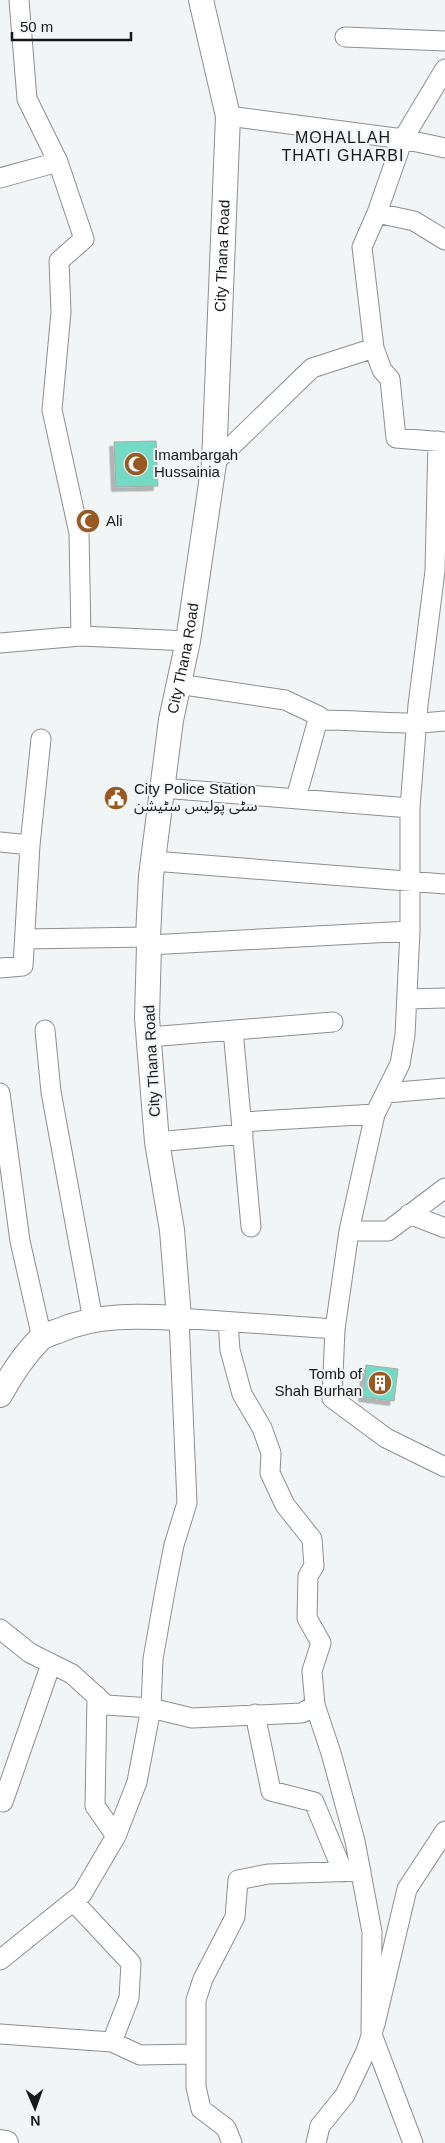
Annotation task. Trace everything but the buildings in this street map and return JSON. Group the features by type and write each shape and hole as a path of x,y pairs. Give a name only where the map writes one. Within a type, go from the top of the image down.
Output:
{"street":[{"path":"19,0 27,99 58,162 84,239 59,261 61,312 52,410 79,533 81,636"},
{"name":"City Thana Road","path":"179,1318 172,1230 157,1142 147,1018 154,861 170,720 188,641 214,463 228,116 201,0"},
{"path":"345,37 445,41"},
{"path":"445,69 403,139 377,213 362,247 374,348 382,370 390,379 396,438 442,442 440,572 416,725 410,808 410,931 406,989 408,999 400,1064 376,1114 349,1231 335,1329 332,1398 386,1438 445,1467"},
{"path":"228,116 403,139 445,148"},
{"path":"0,178 58,162"},
{"path":"377,213 414,221 445,240"},
{"path":"214,463 312,368 374,348"},
{"path":"0,643 81,636 188,641"},
{"path":"178,684 285,700 319,716 322,720 369,720 416,725 445,721"},
{"path":"296,798 319,716"},
{"path":"0,968 24,966 30,845 41,739"},
{"path":"162,788 410,808"},
{"path":"0,842 30,845"},
{"path":"154,861 445,884"},
{"path":"25,938 149,941 410,931"},
{"path":"408,999 445,998"},
{"path":"149,1037 333,1022"},
{"path":"46,1030 51,1092 93,1320"},
{"path":"234,1030 251,1227"},
{"path":"386,1093 445,1088"},
{"path":"0,1092 3,1137 20,1241 42,1338"},
{"path":"157,1142 243,1128 376,1114"},
{"path":"349,1231 388,1231 445,1188"},
{"path":"409,1214 445,1228"},
{"path":"0,1395 15,1369 42,1338 69,1326 93,1320 141,1316 335,1329"},
{"path":"0,1960 82,1894 116,1836 138,1782 151,1708 153,1660 174,1545 187,1503 179,1318"},
{"path":"228,1322 230,1350 242,1394 262,1428 271,1453 270,1473 285,1505 312,1540 314,1566 308,1576 307,1618 321,1643 312,1671 315,1705 331,1753 352,1871 372,1932 370,2032 366,2051 345,2095 320,2126 316,2143"},
{"path":"0,1629 30,1653 72,1674 106,1705 151,1708 192,1718 302,1713 315,1705"},
{"path":"3,1802 50,1664"},
{"path":"96,1696 95,1806 116,1836"},
{"path":"255,1714 271,1791 314,1802 352,1871"},
{"path":"370,2032 375,2024 406,1889 445,1832"},
{"path":"232,2143 226,2128 201,2109 196,2087 196,2000 203,1979 236,1917 238,1880 268,1874 352,1871"},
{"path":"73,1901 131,1963 129,1998 112,2042"},
{"path":"370,2032 413,2143"},
{"path":"0,2034 112,2042 140,2055 196,2054"},
{"path":"0,2142 6,2143"}],"place":[{"name":"Imambargah Hussainia","path":"136,464"},
{"name":"Ali","path":"88,521"},
{"name":"City Police Station سٹی پولیس سٹیشن","path":"116,798"},
{"name":"Tomb of Shah Burhan","path":"380,1383"}],"district":[{"name":"MOHALLAH THATI GHARBI","path":"343,146"}]}
